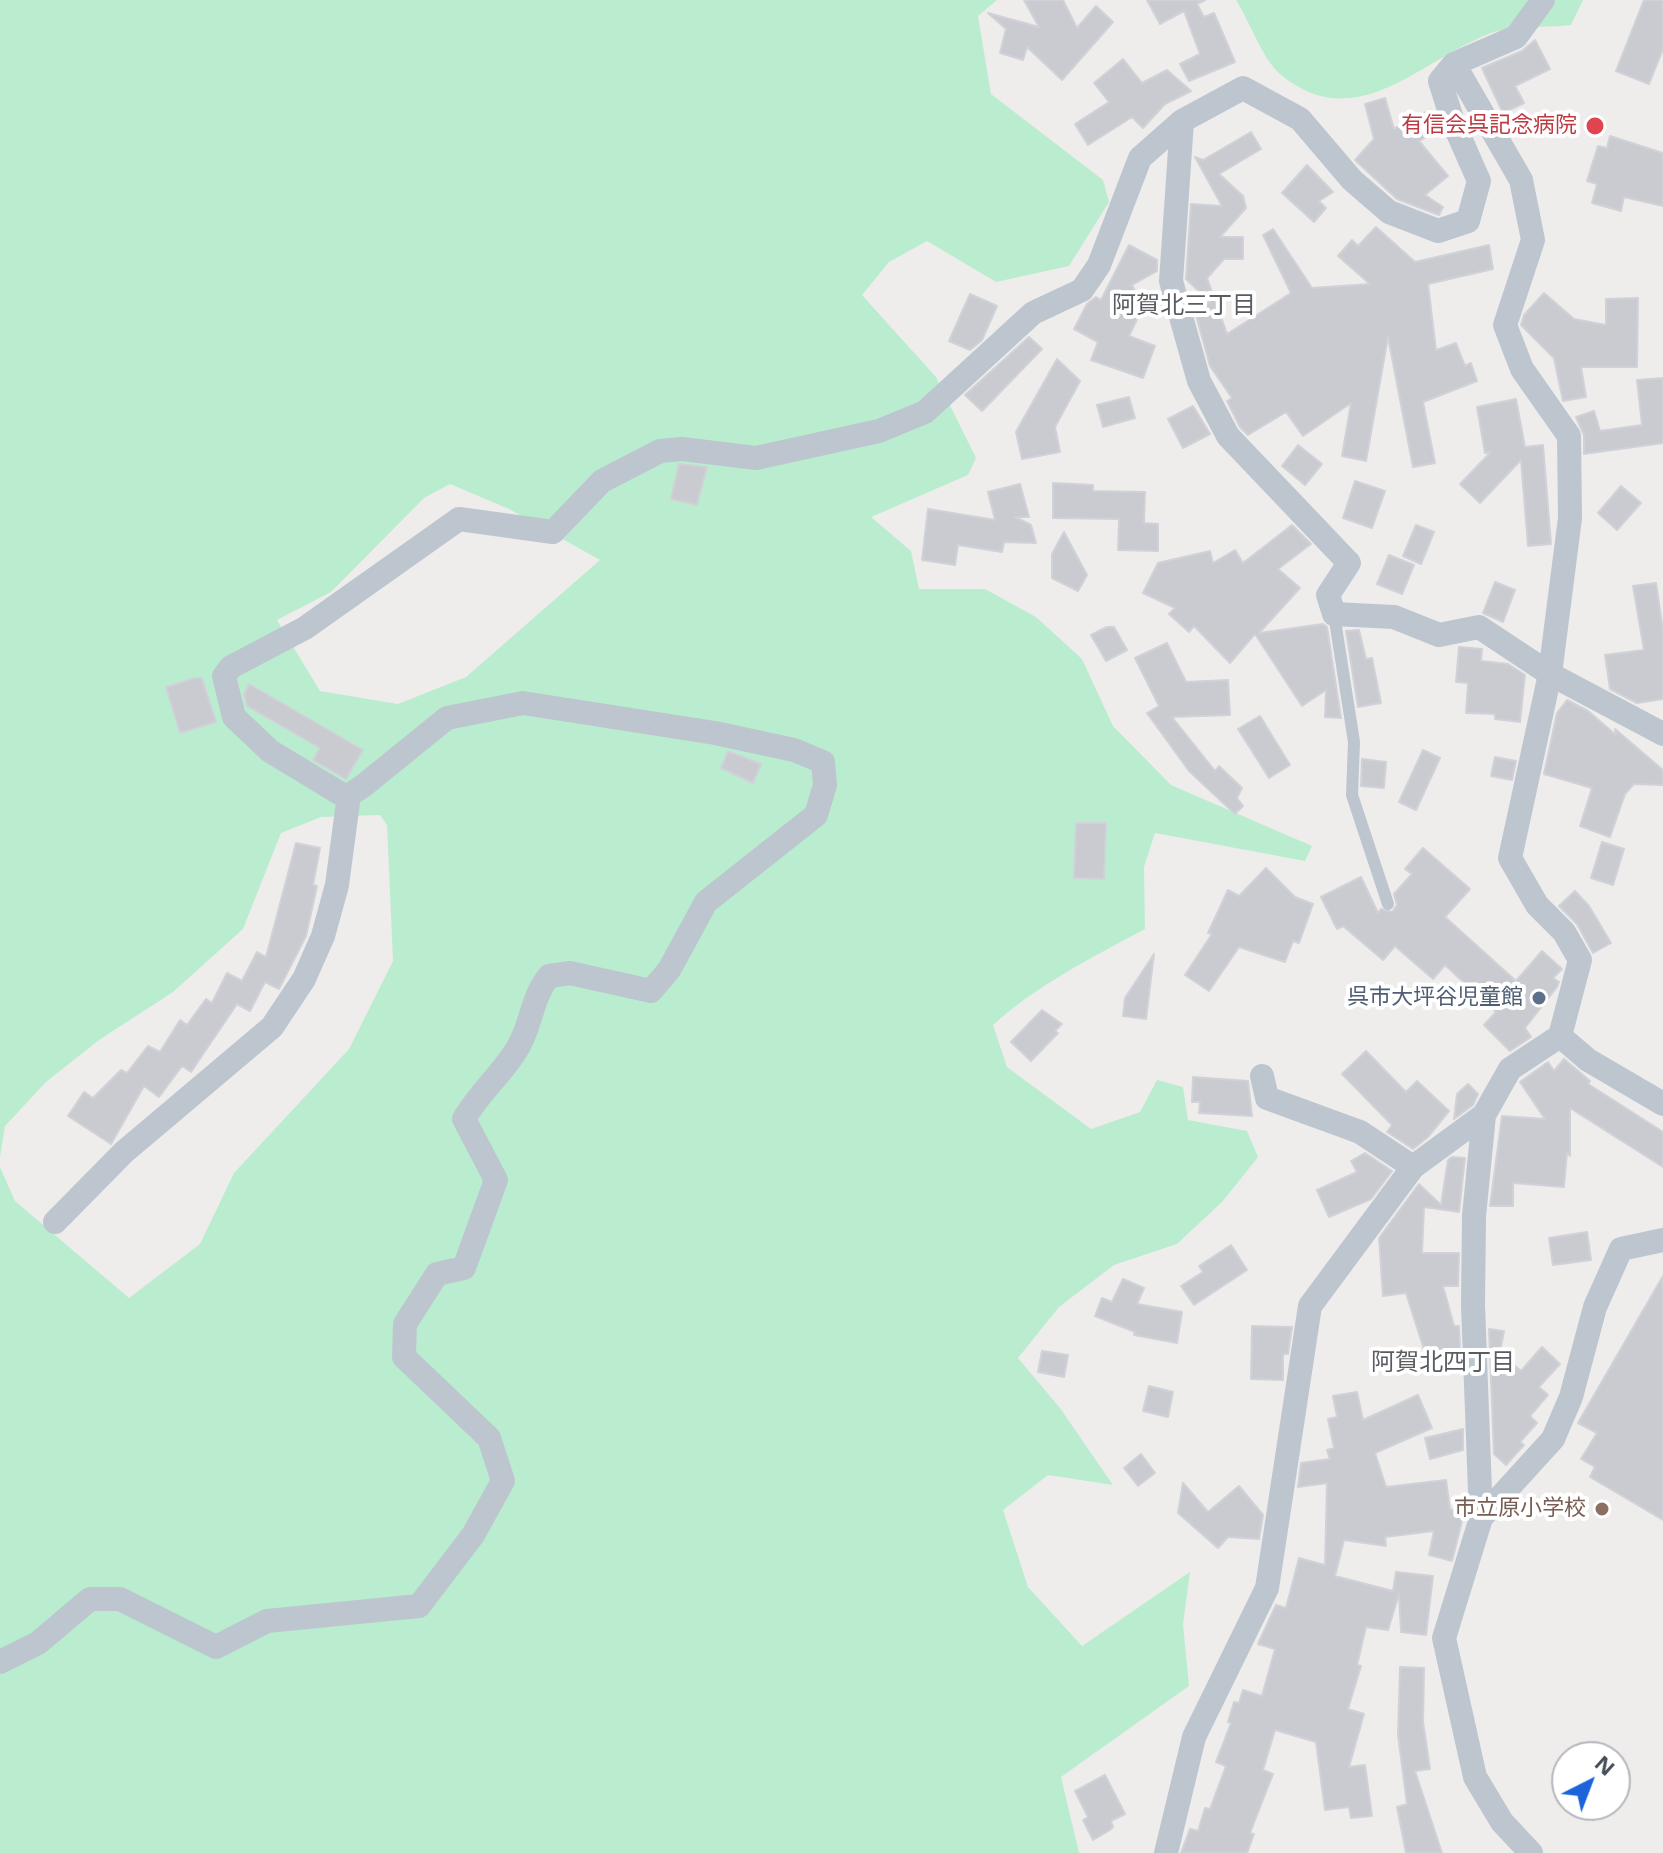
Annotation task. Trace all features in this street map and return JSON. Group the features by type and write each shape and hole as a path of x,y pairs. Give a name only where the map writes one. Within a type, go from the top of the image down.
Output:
{"street":[{"path":"349,795 341,794 270,751 234,717 224,676 231,667 305,628 459,519 553,532 602,481 660,451 682,449 756,458 879,431 925,412 1033,313 1082,290 1099,265 1140,158 1182,121 1243,88 1300,119 1352,180 1389,212 1438,231 1468,221 1479,181 1453,122 1440,81 1454,64 1516,37 1543,0"},
{"path":"1454,64 1521,180 1533,240 1505,325 1522,369 1569,436 1570,518 1550,674 1510,858 1537,905 1564,932 1580,960 1560,1036 1510,1069 1484,1115 1474,1216 1473,1305 1481,1518 1444,1638 1475,1777 1502,1822 1531,1853"},
{"path":"1182,121 1171,281 1199,381 1228,436 1349,563 1328,595 1334,614 1394,617 1439,635 1479,627 1550,674 1663,734"},
{"path":"0,1662 38,1643 90,1599 120,1599 216,1647 267,1621 419,1606 473,1535 503,1481 489,1438 404,1357 405,1324 437,1274 464,1268 496,1180 464,1119 476,1097 518,1049 536,992 549,976 570,973 651,991 669,970 706,902 816,815 825,785 823,762 794,750 715,733 523,703 447,718 349,795 337,885 323,936 304,979 272,1027 124,1152 55,1222"},
{"path":"1560,1036 1588,1060 1663,1104"},
{"path":"1262,1076 1267,1098 1360,1132 1413,1167"},
{"path":"1166,1853 1194,1737 1267,1588 1310,1306 1413,1167 1484,1115"},
{"path":"1481,1518 1553,1439 1571,1397 1595,1307 1621,1249 1663,1240"}],"lane":[{"path":"1334,614 1354,742 1352,795 1388,904"}],"green space":[{"path":"0,0 997,0 978,16 991,94 1103,180 1109,202 1069,266 996,282 927,241 889,262 862,295 936,377 976,458 968,475 871,517 911,551 919,589 985,589 1036,617 1082,659 1113,726 1171,785 1312,846 1305,861 1155,833 1144,867 1145,929 1047,984 993,1025 1007,1067 1091,1129 1140,1112 1157,1080 1183,1087 1188,1120 1247,1131 1258,1157 1223,1201 1177,1244 1114,1265 1059,1307 1018,1358 1060,1408 1113,1485 1048,1475 1003,1510 1028,1587 1082,1646 1190,1572 1183,1624 1189,1686 1061,1777 1079,1853 0,1853 0,1167 15,1201 129,1298 200,1244 234,1173 349,1049 393,961 387,825 380,815 321,817 281,833 243,929 173,992 99,1040 46,1082 5,1126 0,1157","holes":["450,484 509,509 600,560 466,677 398,704 320,691 277,620 331,592 424,498"]},
{"path":"1236,0 1583,0 1571,25 1500,30 1465,45 1387,88 1361,96 1335,98 1308,92 1280,74 1262,50"}],"building":[{"path":"1024,0 1063,0 1077,28 1096,6 1113,22 1062,80 1027,47 1023,60 1000,53 1006,29 988,13 1039,27"},
{"path":"1147,0 1205,0 1197,4 1204,17 1214,13 1235,62 1189,81 1180,64 1200,54 1184,11 1160,24"},
{"path":"1644,0 1663,0 1663,49 1649,84 1616,71"},
{"path":"1535,40 1550,69 1515,86 1524,103 1503,113 1482,68 1522,51"},
{"path":"1123,59 1142,83 1167,70 1191,91 1165,104 1143,128 1132,117 1088,145 1075,124 1109,102 1094,83"},
{"path":"1385,98 1394,129 1430,110 1437,122 1440,129 1419,141 1448,176 1425,195 1443,207 1439,215 1397,199 1355,160 1374,139 1365,104"},
{"path":"1251,132 1261,149 1219,174 1243,196 1246,208 1220,237 1243,237 1243,259 1224,259 1207,278 1227,334 1291,293 1263,235 1273,229 1312,288 1370,284 1338,256 1352,240 1358,246 1376,227 1415,262 1489,245 1493,269 1428,284 1436,350 1456,343 1465,366 1471,363 1477,381 1423,402 1435,463 1413,467 1388,337 1366,461 1342,456 1351,403 1303,436 1286,412 1248,435 1240,427 1227,401 1232,398 1210,366 1194,308 1210,302 1186,279 1191,204 1222,206 1195,157 1203,160"},
{"path":"1610,136 1663,153 1663,206 1624,197 1621,211 1592,203 1597,184 1587,181 1598,146 1607,148"},
{"path":"1307,165 1333,192 1319,201 1326,208 1314,222 1282,193"},
{"path":"1129,245 1157,260 1157,271 1132,285 1143,307 1129,336 1155,346 1143,378 1091,360 1098,342 1074,329 1087,304 1096,297 1101,300"},
{"path":"1544,293 1574,319 1606,325 1606,299 1638,298 1637,367 1581,367 1586,397 1563,401 1554,358 1521,325 1524,315"},
{"path":"970,294 997,306 982,340 970,350 949,341"},
{"path":"1029,337 1042,349 982,411 965,395"},
{"path":"1057,359 1080,381 1055,427 1060,452 1022,459 1016,432"},
{"path":"1663,378 1663,443 1584,454 1584,435 1576,417 1594,411 1600,431 1642,425 1637,380"},
{"path":"1129,397 1135,418 1103,427 1097,405"},
{"path":"1516,399 1525,447 1543,445 1551,544 1528,546 1521,460 1480,503 1460,484 1491,452 1485,453 1477,407"},
{"path":"1193,406 1210,434 1183,448 1168,419"},
{"path":"1298,445 1322,464 1305,485 1282,466"},
{"path":"679,464 707,467 697,505 671,499"},
{"path":"1355,481 1385,491 1372,528 1343,518"},
{"path":"1053,483 1093,485 1093,491 1145,492 1144,523 1158,524 1158,551 1118,550 1119,519 1053,518"},
{"path":"1020,484 1029,517 1015,517 1031,525 1036,543 1004,542 1002,552 958,545 955,565 922,560 928,509 995,520 988,492"},
{"path":"1621,486 1641,503 1617,530 1598,513"},
{"path":"1292,525 1311,544 1278,569 1300,588 1259,633 1323,624 1327,627 1341,718 1325,717 1326,690 1302,706 1255,634 1230,663 1194,626 1189,632 1169,614 1175,608 1143,593 1158,563 1210,551 1213,563 1235,550 1243,563"},
{"path":"1416,525 1434,532 1421,564 1403,556"},
{"path":"1064,532 1087,575 1078,591 1052,578 1052,554"},
{"path":"1389,555 1414,565 1402,594 1377,584"},
{"path":"1495,582 1515,590 1503,622 1483,613"},
{"path":"1656,583 1663,630 1663,699 1637,703 1610,689 1605,655 1644,650 1633,586"},
{"path":"1114,627 1127,650 1106,661 1091,635"},
{"path":"1359,630 1366,659 1372,658 1381,703 1358,707 1346,631"},
{"path":"1167,643 1186,682 1228,680 1230,715 1172,717 1215,771 1219,766 1242,788 1237,798 1243,806 1235,814 1189,771 1147,713 1159,706 1135,658"},
{"path":"1459,647 1482,649 1481,661 1508,664 1525,675 1520,722 1495,719 1495,714 1466,713 1468,683 1456,682"},
{"path":"202,678 216,722 180,733 166,687"},
{"path":"249,684 363,750 346,779 313,760 320,748 247,706 244,694"},
{"path":"1567,700 1588,711 1616,735 1615,729 1663,770 1663,785 1634,784 1625,794 1610,837 1580,826 1592,788 1544,774 1557,713"},
{"path":"1260,716 1290,765 1269,778 1238,729"},
{"path":"1423,750 1440,758 1416,810 1399,802"},
{"path":"728,751 761,764 753,783 721,768"},
{"path":"1495,757 1516,761 1512,780 1491,776"},
{"path":"1362,759 1386,762 1384,788 1361,786"},
{"path":"1076,823 1106,823 1104,879 1074,878"},
{"path":"1602,842 1624,849 1613,885 1591,878"},
{"path":"296,843 320,848 313,885 317,886 306,936 279,989 265,982 250,1011 237,1004 191,1072 182,1066 159,1097 144,1086 111,1144 68,1116 84,1092 93,1098 121,1070 127,1073 148,1046 160,1052 180,1020 187,1025 206,999 212,1003 227,973 242,981 257,952 266,957"},
{"path":"1423,848 1470,889 1445,917 1516,981 1542,951 1562,969 1553,978 1559,982 1557,987 1525,1028 1531,1037 1510,1051 1484,1025 1496,1012 1445,965 1433,979 1395,946 1383,960 1343,926 1337,929 1321,897 1361,877 1378,913 1381,909 1392,912 1397,905 1394,894 1412,874 1405,869"},
{"path":"1266,868 1295,897 1313,904 1299,943 1293,941 1285,962 1239,947 1209,991 1185,975 1212,934 1208,933 1228,890 1239,896"},
{"path":"1575,891 1589,906 1611,943 1593,953 1577,924 1559,906"},
{"path":"1154,954 1146,1019 1123,1016 1125,998"},
{"path":"1042,1010 1062,1024 1055,1031 1058,1033 1031,1061 1011,1042"},
{"path":"1366,1051 1406,1092 1417,1081 1449,1111 1428,1137 1413,1149 1387,1132 1392,1125 1342,1074"},
{"path":"1564,1059 1590,1081 1588,1084 1663,1132 1663,1167 1570,1108 1570,1156 1567,1152 1564,1187 1513,1183 1513,1206 1490,1206 1502,1116 1545,1119 1520,1082 1548,1062 1554,1071"},
{"path":"1193,1077 1248,1081 1252,1116 1199,1113 1200,1102 1192,1102"},
{"path":"1468,1084 1478,1094 1473,1105 1454,1119 1457,1094"},
{"path":"1365,1153 1392,1171 1371,1199 1329,1217 1317,1190 1357,1172 1351,1161"},
{"path":"1452,1157 1465,1158 1459,1212 1424,1207 1422,1253 1459,1253 1458,1286 1443,1286 1454,1326 1459,1326 1460,1349 1428,1362 1406,1293 1383,1296 1379,1238 1419,1184 1441,1205 1448,1160"},
{"path":"1587,1232 1591,1260 1553,1265 1549,1238"},
{"path":"1231,1245 1247,1270 1194,1305 1181,1286 1203,1272 1199,1266"},
{"path":"1663,1276 1663,1520 1590,1477 1595,1467 1581,1459 1597,1433 1578,1423"},
{"path":"1123,1279 1144,1288 1137,1304 1182,1312 1177,1343 1134,1335 1135,1332 1095,1316 1102,1298 1112,1302"},
{"path":"1252,1326 1292,1327 1288,1354 1283,1354 1283,1380 1251,1379"},
{"path":"1489,1329 1504,1331 1500,1352 1521,1371 1542,1347 1560,1364 1539,1387 1548,1395 1530,1416 1537,1423 1520,1442 1524,1445 1506,1465 1494,1454"},
{"path":"1042,1351 1068,1355 1064,1377 1038,1372"},
{"path":"1149,1386 1173,1392 1168,1417 1143,1411"},
{"path":"1357,1392 1363,1420 1418,1395 1432,1428 1375,1453 1386,1487 1446,1480 1450,1509 1464,1513 1452,1561 1429,1555 1434,1531 1385,1537 1386,1546 1344,1540 1335,1576 1393,1591 1396,1572 1433,1576 1426,1635 1401,1632 1399,1594 1388,1630 1366,1627 1357,1665 1361,1666 1348,1709 1364,1714 1349,1767 1365,1765 1372,1816 1351,1818 1349,1807 1325,1810 1316,1742 1275,1730 1263,1770 1273,1774 1250,1833 1254,1834 1247,1853 1181,1853 1190,1829 1198,1831 1205,1808 1210,1809 1226,1766 1216,1762 1231,1723 1228,1722 1234,1702 1239,1703 1243,1690 1262,1696 1275,1649 1258,1644 1276,1605 1286,1608 1299,1558 1325,1565 1327,1483 1298,1487 1301,1463 1330,1459 1327,1450 1334,1448 1328,1419 1337,1417 1333,1396"},
{"path":"1463,1429 1463,1450 1430,1459 1425,1438"},
{"path":"1141,1454 1155,1473 1138,1486 1124,1468"},
{"path":"1183,1483 1208,1512 1239,1486 1263,1515 1259,1539 1228,1537 1218,1548 1178,1513"},
{"path":"1400,1667 1424,1668 1423,1722 1430,1769 1415,1771 1442,1853 1406,1853 1397,1807 1407,1804 1398,1735"},
{"path":"1105,1775 1125,1814 1111,1821 1113,1827 1093,1840 1083,1820 1088,1817 1075,1791"}],"place":[{"name":"有信会呉記念病院","path":"1595,126"},
{"name":"呉市大坪谷児童館","path":"1539,998"},
{"name":"市立原小学校","path":"1602,1509"}],"district":[{"name":"阿賀北三丁目","path":"1184,306"},
{"name":"阿賀北四丁目","path":"1443,1363"}]}
